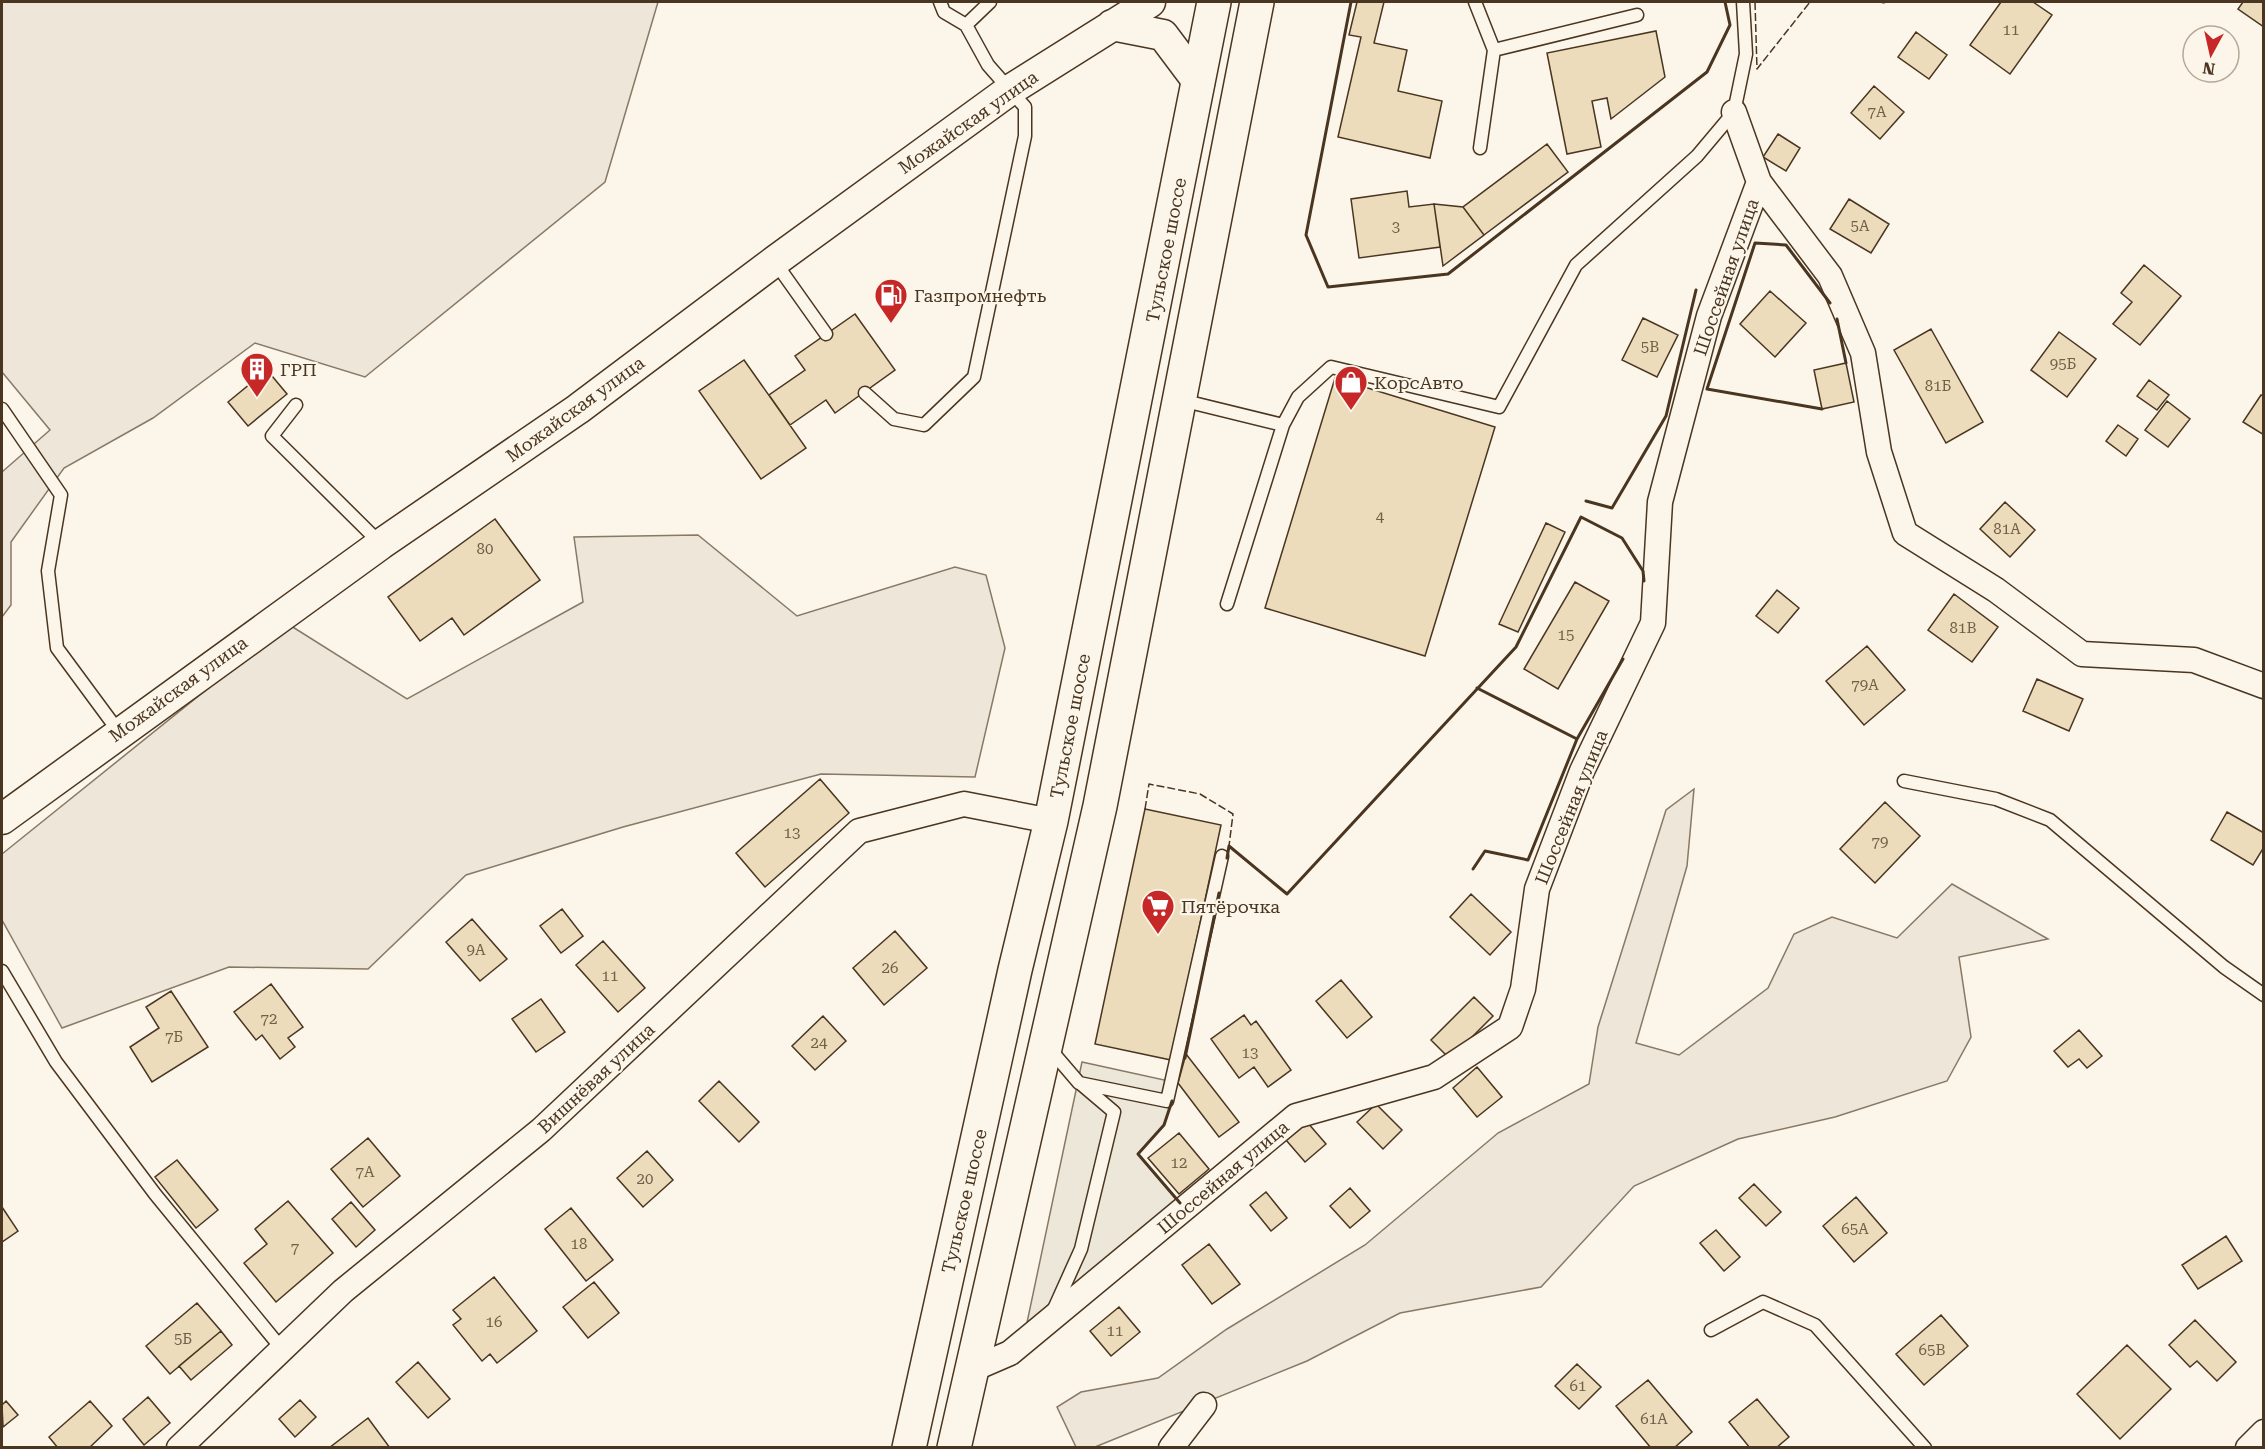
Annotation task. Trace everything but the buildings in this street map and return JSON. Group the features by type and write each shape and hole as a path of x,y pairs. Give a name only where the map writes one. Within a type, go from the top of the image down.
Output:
{"main road":[{"name":"Тульское шоссе","path":"909,1448 1012,982 1051,821 1214,2"},
{"path":"954,1448 1100,806 1257,2"}],"street":[{"name":"Можайская улица","path":"2,819 381,544 578,409 775,261 1010,90 1150,2"},
{"path":"1112,25 1163,35 1199,83"},
{"path":"1734,112 1760,182 1830,276 1863,353 1879,452 1905,533 1996,590 2082,654 2194,660 2264,686"},
{"name":"Шоссейная улица","path":"973,1369 1011,1353 1296,1116 1434,1077 1510,1027 1523,989 1537,889 1582,771 1653,623 1660,502 1709,316 1760,182"},
{"name":"Вишнёвая улица","path":"179,1448 343,1291 541,1130 859,831 964,804 1051,821"},
{"path":"1171,1448 1204,1405"},
{"path":"2248,1448 2264,1432"}],"lane":[{"path":"865,393 894,419 924,425 974,378 1025,136 1025,107 988,65 966,25 944,12 940,2"},
{"path":"966,25 990,2"},
{"path":"1475,2 1494,50 1480,148"},
{"path":"1227,604 1283,426 1298,397 1331,367 1499,407 1576,265 1696,156 1734,112 1746,54 1743,2"},
{"path":"1494,50 1637,15"},
{"path":"775,261 826,334"},
{"path":"1180,400 1283,426"},
{"path":"296,405 272,436 381,544"},
{"path":"2,409 61,495 48,571 57,648 119,732"},
{"path":"1904,781 1996,799 2050,820 2224,968 2264,995"},
{"path":"1079,1083 1167,1101 1221,856"},
{"path":"2,971 56,1062 155,1194 282,1349"},
{"path":"1046,1045 1079,1083 1114,1112 1081,1249 1049,1321"},
{"path":"1712,1329 1763,1302 1815,1325 1925,1448"}],"shaded area":[{"path":"2,2 658,2 605,182 365,377 255,343 153,418 64,468 11,542 11,605 2,617 2,472 50,430 2,372"},
{"path":"698,535 797,616 955,567 986,575 1005,648 975,777 821,774 623,827 466,875 368,969 229,967 62,1028 2,920 2,854 288,624 407,699 583,602 574,537"},
{"path":"1694,789 1687,866 1636,1043 1679,1055 1768,988 1794,934 1832,917 1897,938 1952,884 2048,939 1959,957 1971,1037 1947,1081 1835,1117 1738,1139 1634,1186 1541,1287 1400,1313 1307,1361 1095,1447 1076,1447 1057,1407 1081,1392 1158,1378 1227,1329 1365,1245 1498,1133 1589,1084 1598,1027 1666,810"},
{"path":"1082,1062 1178,1083 1164,1125 1138,1154 1180,1204 1025,1332"}],"fence":[{"path":"1755,2 1757,69 1810,2"},
{"path":"1145,809 1149,784 1200,794 1233,814 1229,846"}],"wall":[{"path":"1351,2 1306,235 1328,287 1448,274 1707,72 1730,25 1725,2"},
{"path":"1822,409 1707,389 1755,243 1786,245 1830,303"},
{"path":"1586,501 1612,508 1666,416 1696,290"},
{"path":"1837,319 1846,363"},
{"path":"1227,858 1229,846 1287,894 1516,647 1581,517 1622,538 1643,571 1644,581"},
{"path":"1473,869 1485,851 1528,860 1577,739 1623,659"},
{"path":"1477,688 1577,739"},
{"path":"1185,1058 1219,893"},
{"path":"1172,1101 1164,1125 1138,1154 1180,1203"}],"place":[{"name":"Газпромнефть","path":"891,324"},
{"name":"ГРП","path":"257,398"},
{"name":"КорсАвто","path":"1351,411"},
{"name":"Пятёрочка","path":"1158,935"}]}
